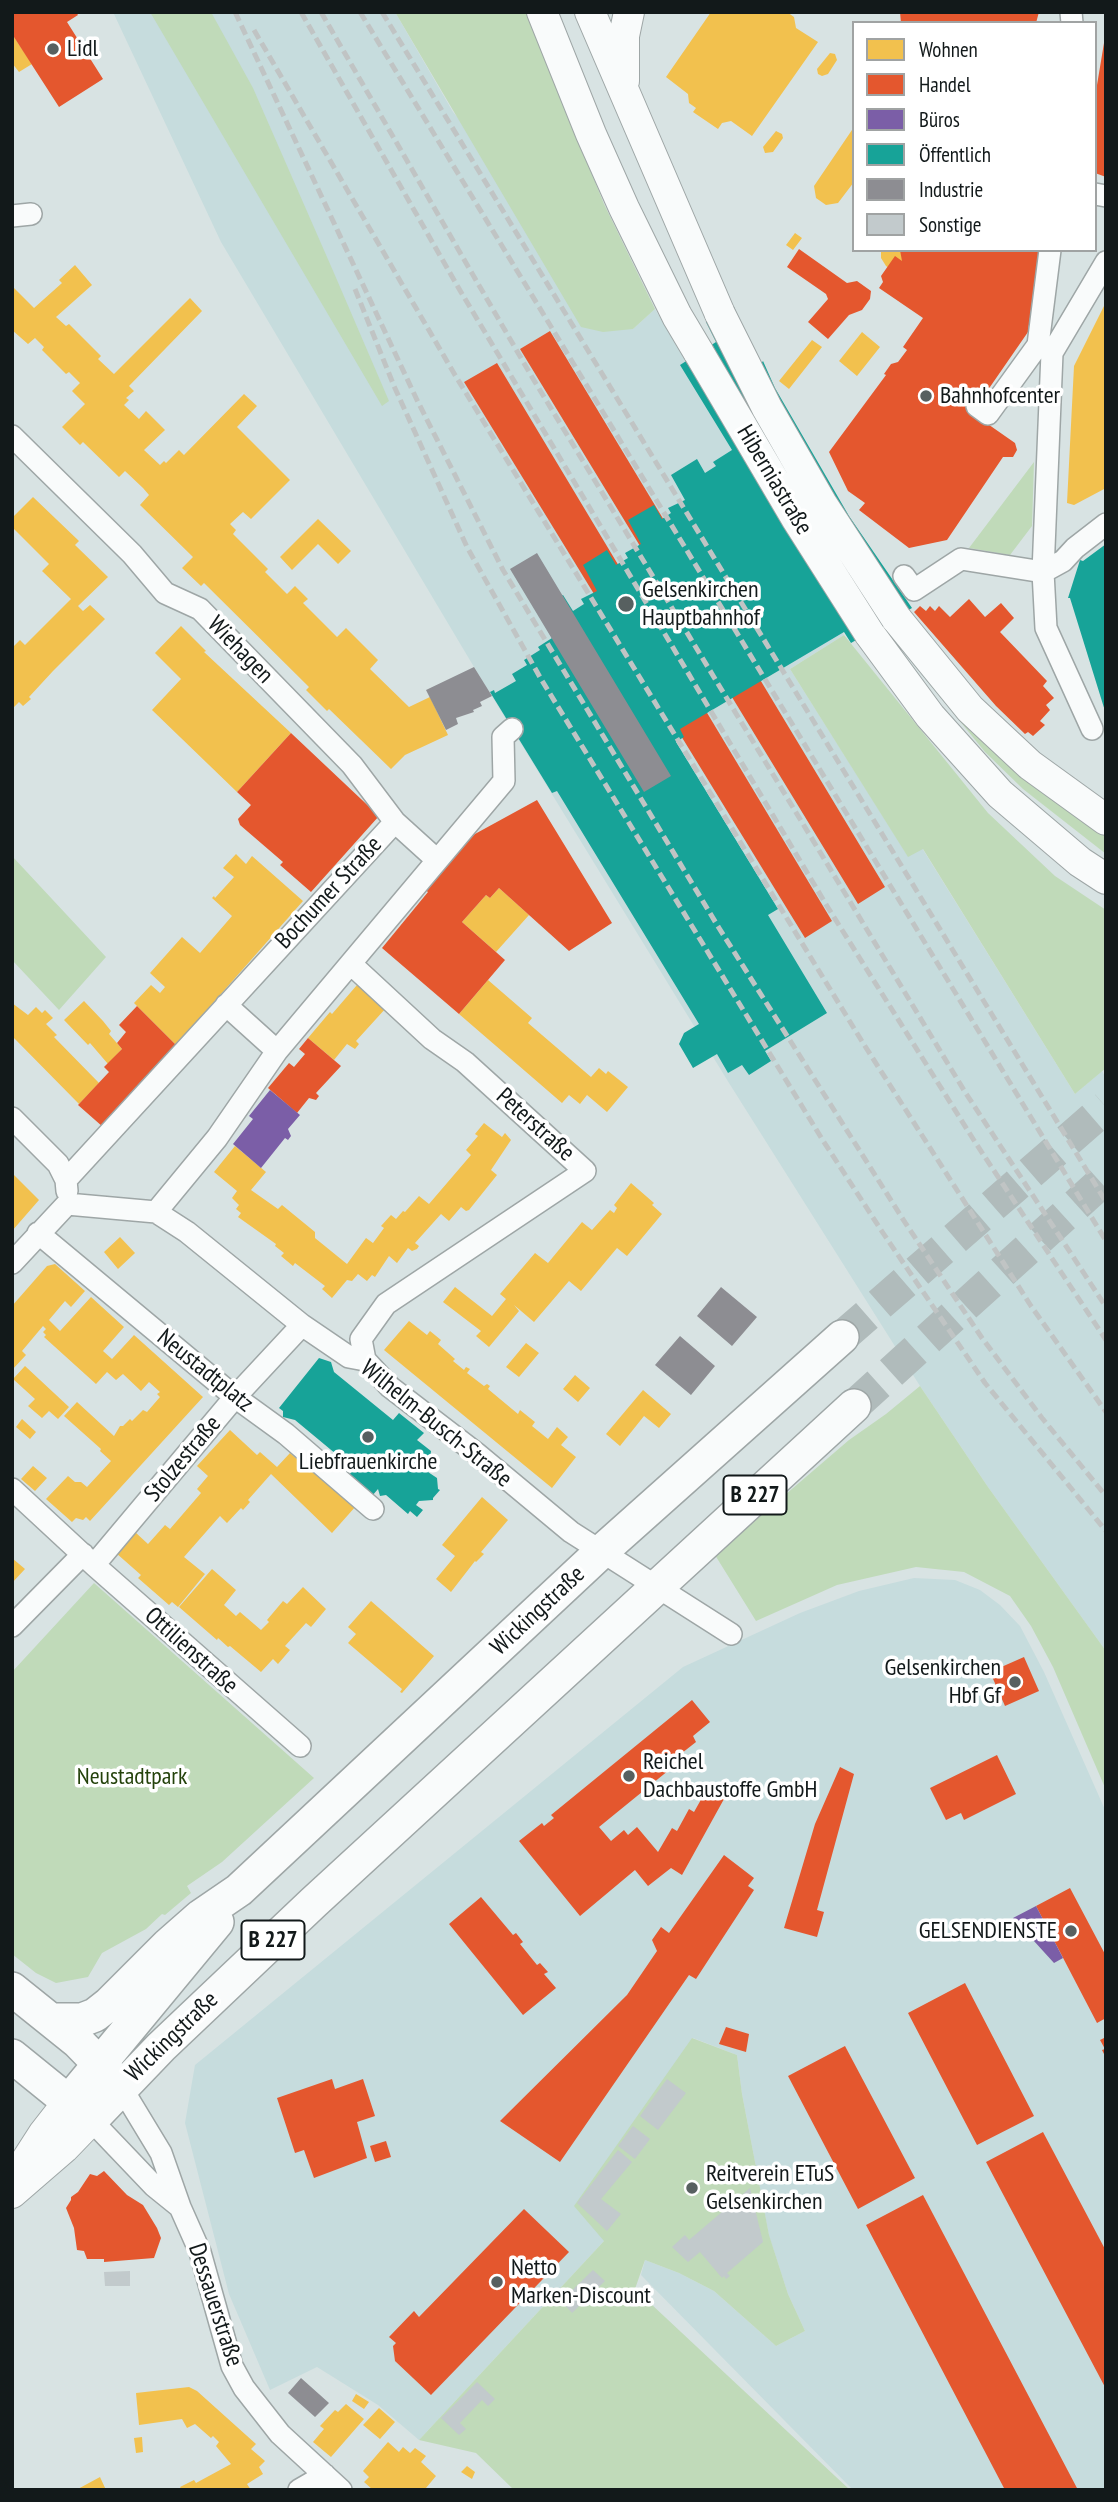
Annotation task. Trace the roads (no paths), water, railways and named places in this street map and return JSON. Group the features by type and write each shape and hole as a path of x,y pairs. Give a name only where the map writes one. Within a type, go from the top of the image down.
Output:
{"main road":[{"name":"Hiberniastraße","path":"542,12 591,134 677,316 789,506 869,634 930,716 1000,794 1080,862 1106,879"},
{"name":"Hiberniastraße","path":"590,12 720,314 767,408 822,504 896,618 970,709 1030,765 1106,820"},
{"path":"624,96 624,36 629,12"},
{"name":"Wickingstraße","path":"52,2020 82,2020 95,2015 109,2004 168,1944 201,1916 239,1890 602,1551 842,1337"},
{"name":"Wickingstraße","path":"111,2075 314,1902 656,1585 854,1406"},
{"name":"Wickingstraße","path":"80,2111 111,2075 239,1890"},
{"path":"12,1989 52,2020 111,2075"},
{"path":"15,2058 80,2111"},
{"path":"12,2184 44,2133 80,2111"},
{"path":"12,2193 64,2148 80,2111"}],"street":[{"path":"1050,252 1045,349 1043,572 1046,628 1092,729"},
{"path":"976,406 988,414 1045,349 1106,262"},
{"name":"Wiehagen","path":"12,436 132,554 165,593 200,609 352,765 395,822"},
{"path":"904,576 914,590 961,559 1043,572 1063,561 1074,548 1106,524"},
{"path":"156,1212 217,1138 276,1051 504,781 503,737 512,729"},
{"name":"Bochumer Straße","path":"66,1180 395,822 437,860"},
{"name":"Peterstraße","path":"351,964 418,1027 465,1062 585,1171 386,1304 361,1339 365,1360"},
{"path":"226,1006 276,1051"},
{"path":"12,1118 58,1164 66,1180 67,1204 12,1263"},
{"name":"Wilhelm-Busch-Straße","path":"67,1204 156,1212 187,1233 302,1325 349,1357 365,1360 390,1387 476,1453 554,1520 656,1585"},
{"name":"Neustadtplatz","path":"38,1233 235,1397 286,1434 373,1509"},
{"name":"Stolzestraße","path":"89,1560 302,1325"},
{"name":"Ottilienstraße","path":"12,1489 300,1746"},
{"path":"12,1626 89,1560"},
{"path":"656,1585 731,1634"},
{"name":"Dessauerstraße","path":"111,2075 162,2153 180,2207 200,2252 232,2366 244,2388 280,2434 333,2483"},
{"name":"Dessauerstraße","path":"80,2111 154,2186 180,2207"},
{"path":"299,2490 333,2483"}],"tunnel":[{"path":"842,1337 1106,1107"},
{"path":"854,1406 1106,1178"}],"railway":[{"path":"235,12 417,400 503,570 719,928 906,1224 982,1338 1042,1418 1106,1496"},
{"path":"301,12 458,287 827,906 975,1142 1106,1340"},
{"path":"321,12 532,377 965,1092 1106,1307"},
{"path":"360,12 1106,1241"},
{"path":"382,12 1106,1202"},
{"path":"254,30 455,375 863,1043 1031,1306 1106,1412"},
{"path":"355,289 394,386 467,547 541,679 822,1139 883,1233 985,1383 1106,1531"}],"place":[{"name":"Lidl","path":"53,49"},
{"name":"Bahnhofcenter","path":"926,396"},
{"name":"Gelsenkirchen Hauptbahnhof","path":"626,604"},
{"name":"Liebfrauenkirche","path":"368,1437"},
{"name":"Gelsenkirchen Hbf Gf","path":"1015,1682"},
{"name":"Reichel Dachbaustoffe GmbH","path":"629,1776"},
{"name":"GELSENDIENSTE","path":"1071,1931"},
{"name":"Reitverein ETuS Gelsenkirchen","path":"692,2188"},
{"name":"Netto Marken-Discount","path":"497,2282"}],"park label":[{"name":"Neustadtpark","path":"132,1777"}]}
